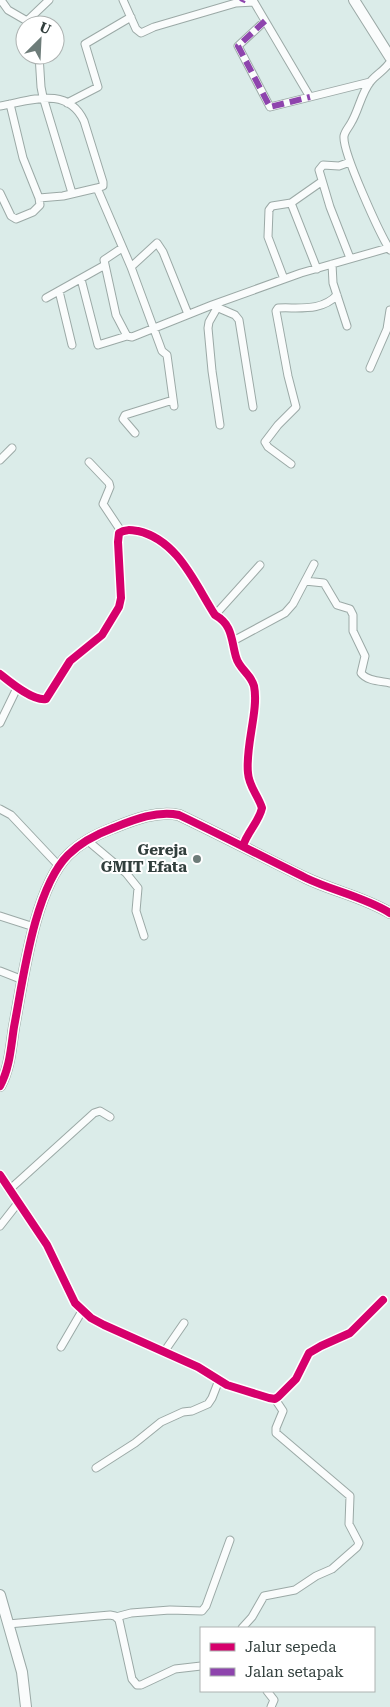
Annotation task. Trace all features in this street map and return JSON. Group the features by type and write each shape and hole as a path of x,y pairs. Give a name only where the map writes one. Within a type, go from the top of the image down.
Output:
{"street":[{"path":"1,0 8,10 16,15"},
{"path":"36,15 49,0"},
{"path":"123,0 136,29 141,33 154,27 242,1 254,2 310,97"},
{"path":"354,0 390,58"},
{"path":"67,103 98,87 85,44 130,17"},
{"path":"265,21 238,46 270,107 370,82"},
{"path":"81,279 98,345 127,336 132,337 188,314 215,306 284,279 350,258 389,249 350,162 344,135 355,116 370,82 390,62"},
{"path":"40,65 43,97 72,193"},
{"path":"0,106 43,97 55,98 67,103 80,112 84,121 103,186 38,198"},
{"path":"0,192 12,216 16,219 38,208 40,205 23,158 10,104"},
{"path":"350,162 339,166 321,166 319,170 321,182 350,258"},
{"path":"284,279 268,237 268,213 272,206 291,203 321,182"},
{"path":"97,188 131,267 162,352 167,355 174,403 125,415 123,419 135,433"},
{"path":"291,203 317,269"},
{"path":"131,267 157,243 163,252 188,314"},
{"path":"122,248 104,260 116,315 127,336"},
{"path":"332,264 333,283 347,326"},
{"path":"46,298 105,265"},
{"path":"59,291 72,345"},
{"path":"291,464 265,442 278,425 296,407 288,376 276,310 278,308 319,307 333,300 337,295"},
{"path":"215,306 235,315 239,320 253,407"},
{"path":"215,306 208,328 220,425"},
{"path":"370,368 387,329 390,310"},
{"path":"0,460 12,448"},
{"path":"0,674 17,688 40,699 46,699 70,662 102,635 121,601 118,542 121,531 103,504 110,487 109,483 89,462"},
{"path":"121,531 136,531 150,535 161,541 181,559 215,615 224,620 233,641 238,663 247,672 254,685 255,695 247,756 248,772 250,785 262,808 260,817 246,836 243,846"},
{"path":"233,641 285,613 293,604 314,564"},
{"path":"215,615 260,566"},
{"path":"305,581 324,583 337,605 350,608 353,615 353,630 364,656 361,673 368,679 390,683"},
{"path":"0,723 17,688"},
{"path":"0,809 11,814 59,866"},
{"path":"0,1086 8,1063 34,927 52,876 68,855 88,841 117,826 147,816 174,814 306,878 357,897 390,913"},
{"path":"88,841 126,874 138,888 136,911 144,936"},
{"path":"0,916 34,927"},
{"path":"0,971 23,980"},
{"path":"10,1190 94,1113 100,1112 110,1117"},
{"path":"0,1175 47,1245 71,1295 82,1311 91,1318 198,1366 235,1388 275,1399 284,1411 276,1428 276,1433 350,1496 350,1526 359,1542 357,1547 328,1572 316,1576 295,1590 264,1596 252,1617 243,1627"},
{"path":"0,1226 18,1203"},
{"path":"275,1399 296,1379 309,1353 350,1333 383,1300"},
{"path":"61,1347 82,1311"},
{"path":"164,1352 184,1323"},
{"path":"96,1468 161,1422 208,1404 219,1380"},
{"path":"116,1617 130,1613 170,1610 202,1612 206,1606 230,1540"},
{"path":"0,1595 22,1672 26,1707"},
{"path":"8,1624 113,1615 119,1620 132,1679 136,1684 141,1685 175,1669 200,1666"},
{"path":"268,1692 274,1700 271,1707"}],"marked path":[{"path":"265,21 238,46 270,107 310,97"}],"cycle path":[{"path":"0,674 28,694 40,699 46,699 70,661 102,635 119,607 121,598 119,533 126,530 138,531 152,536 164,544 175,553 215,615 225,623 230,633 236,657 254,686 255,706 248,751 248,773 250,783 262,808 243,846"},
{"path":"0,1086 8,1064 26,961 38,912 46,890 56,870 68,855 83,843 101,833 145,817 162,814 179,815 306,878 380,907 390,913"},
{"path":"0,1175 47,1245 75,1303 91,1318 198,1367 227,1385 275,1399 296,1379 309,1353 350,1333 383,1300"}],"place":[{"name":"Gereja GMIT Efata","path":"197,859"}]}
